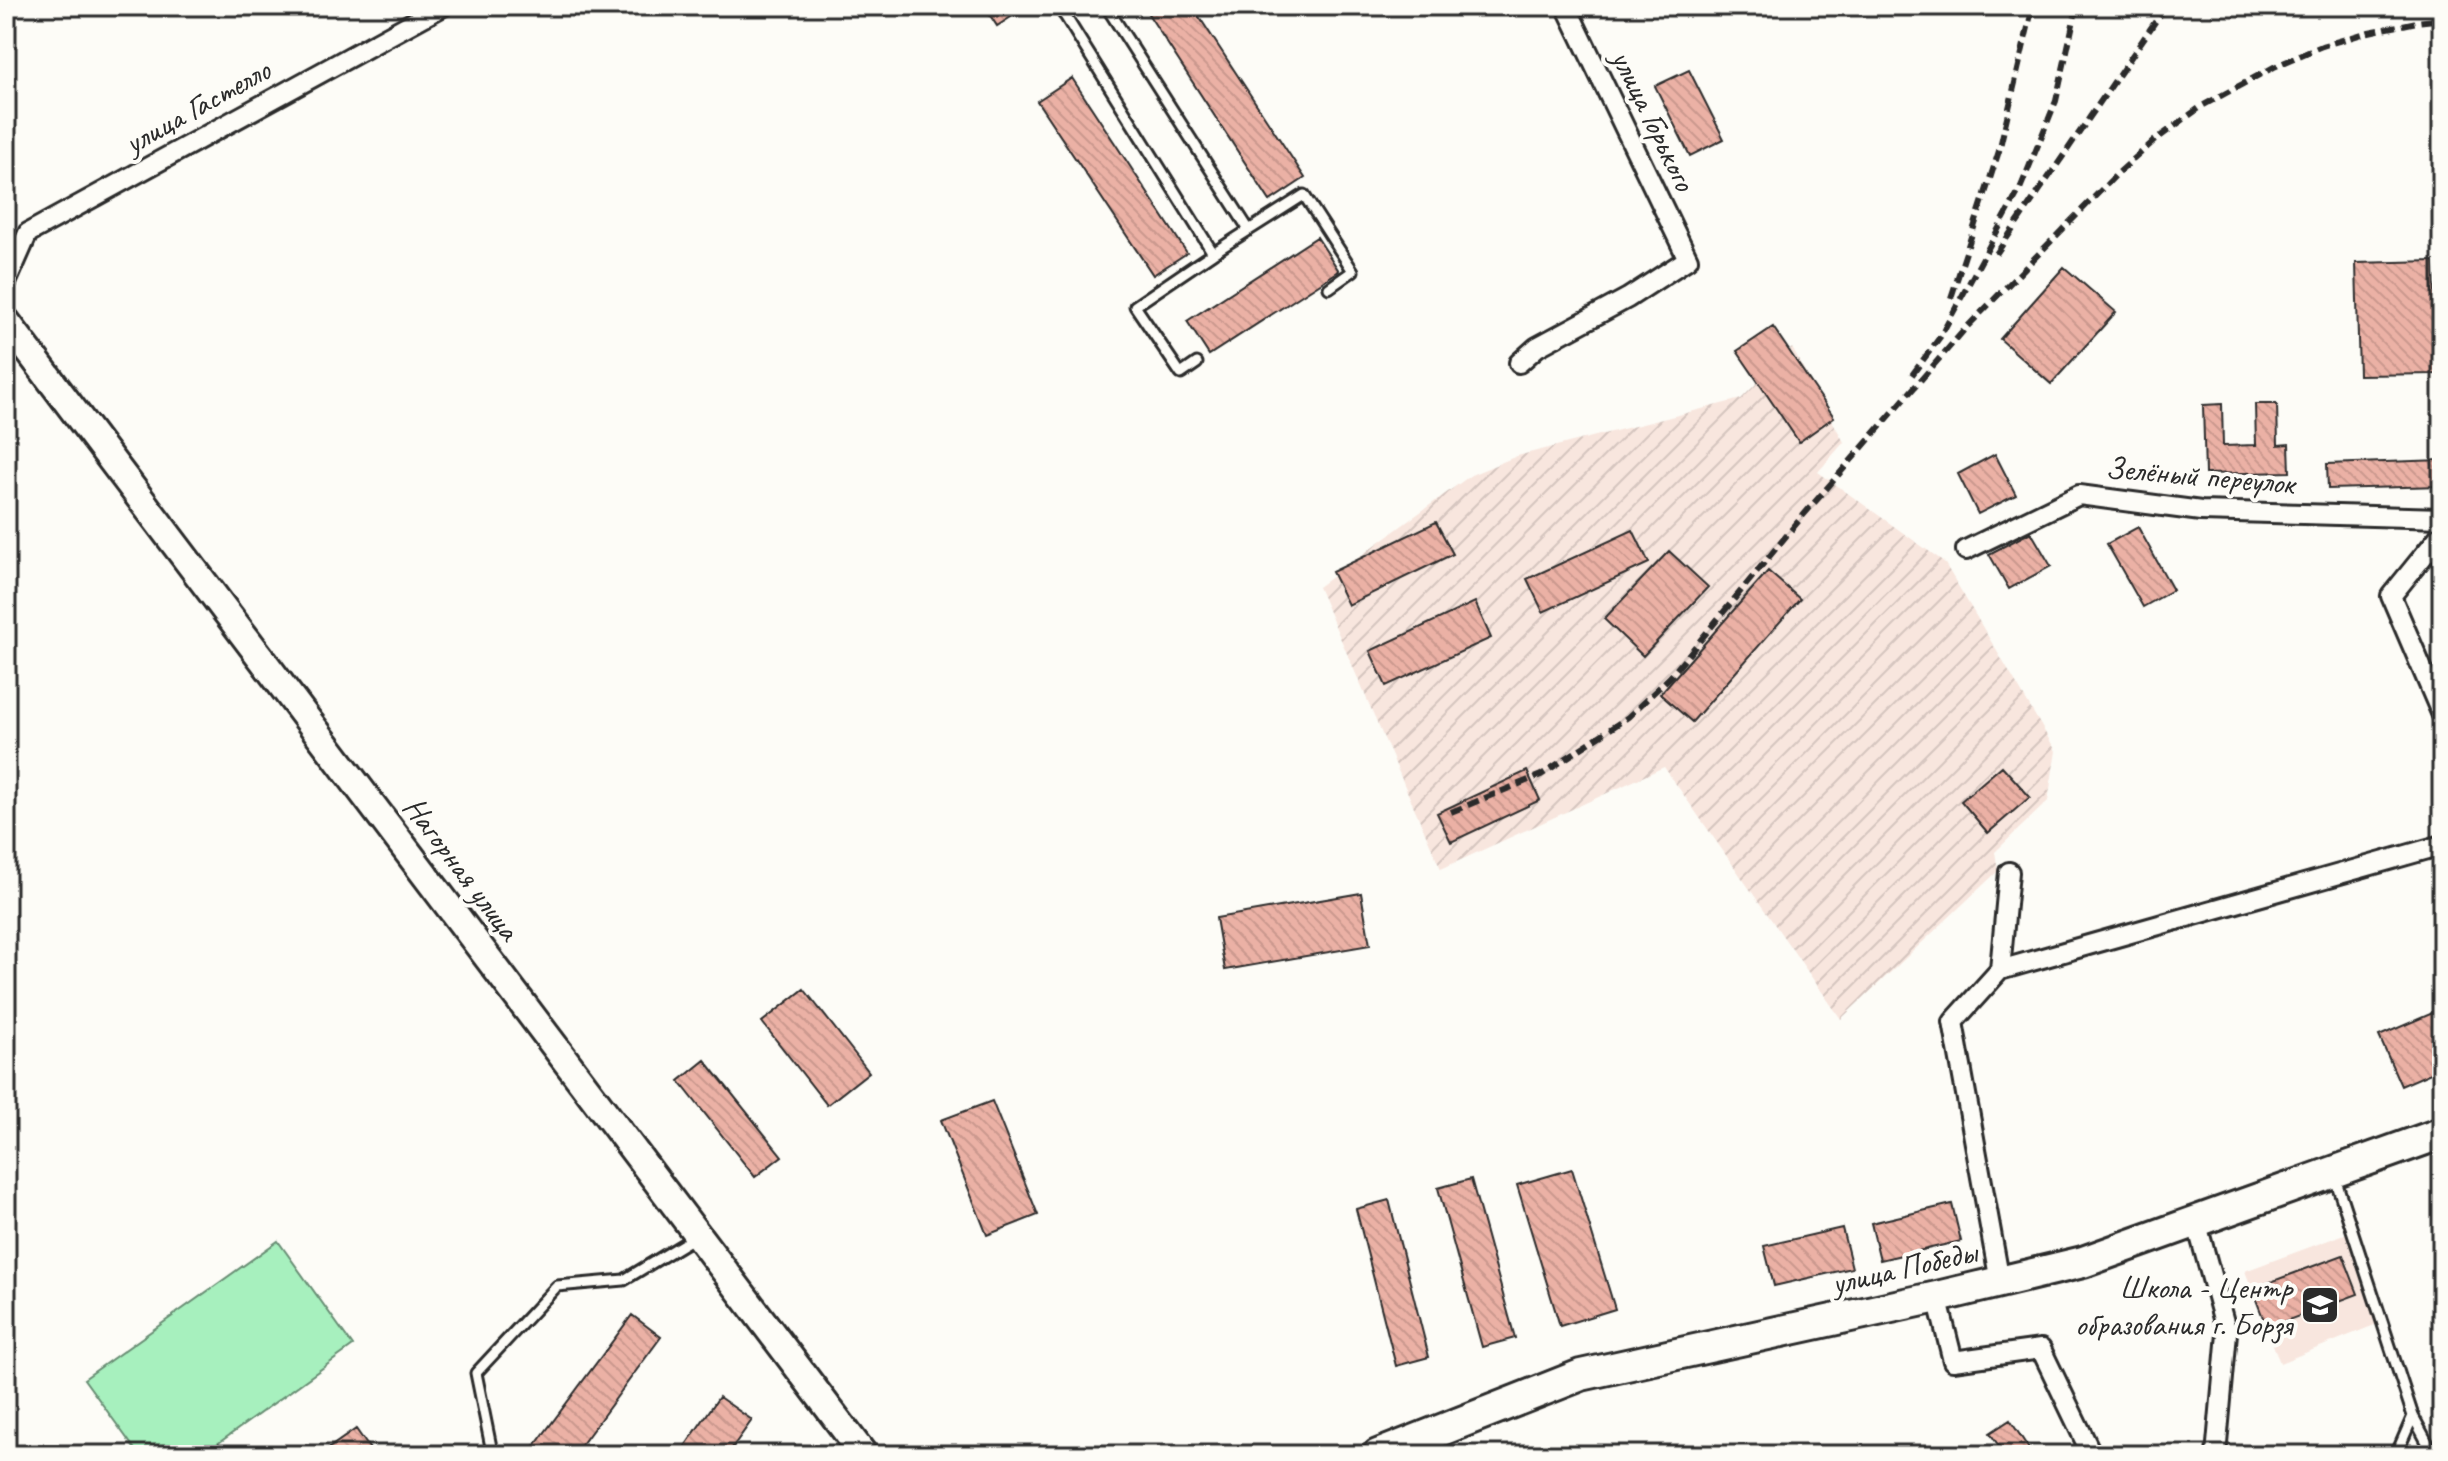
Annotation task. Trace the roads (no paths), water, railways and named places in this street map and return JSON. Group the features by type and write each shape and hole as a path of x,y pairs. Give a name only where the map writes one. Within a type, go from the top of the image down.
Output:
{"main road":[{"name":"улица Победы","path":"1378,1455 1581,1375 2083,1262 2442,1133"}],"street":[{"name":"улица Гастелло","path":"6,283 28,233 443,6"},
{"name":"улица Горького","path":"1519,363 1537,347 1628,298 1688,259 1566,6"},
{"name":"Нагорная улица","path":"6,321 864,1455"},
{"name":"Зелёный переулок","path":"1966,550 2079,495 2201,511 2442,518"},
{"path":"2442,533 2391,596 2442,715"},
{"path":"2000,1282 1953,1022 2000,970 2442,845"},
{"path":"2000,970 2009,872"},
{"path":"2196,1221 2227,1333 2216,1455"},
{"path":"1937,1297 1953,1361 2041,1349 2092,1455"}],"lane":[{"path":"1078,6 1062,10 1213,253"},
{"path":"1106,6 1249,230"},
{"path":"1197,363 1181,374 1135,306 1304,195 1353,271 1329,288"},
{"path":"2333,1172 2413,1416 2434,1455"},
{"path":"497,1455 491,1447 476,1373 557,1286 624,1280 698,1236"},
{"path":"2396,1455 2413,1416"}],"railway":[{"path":"1951,298 1999,151 2033,6"},
{"path":"1912,375 1940,337 2020,189 2056,101 2077,6"},
{"path":"1996,254 2166,6"},
{"path":"1451,812 1541,775 1628,717 1670,677 1801,518 1965,329 2115,176 2154,141 2202,106 2274,67 2322,46 2369,32 2442,19"}],"place":[{"name":"Школа - Центр образования г. Борзя","path":"2320,1305"}]}
